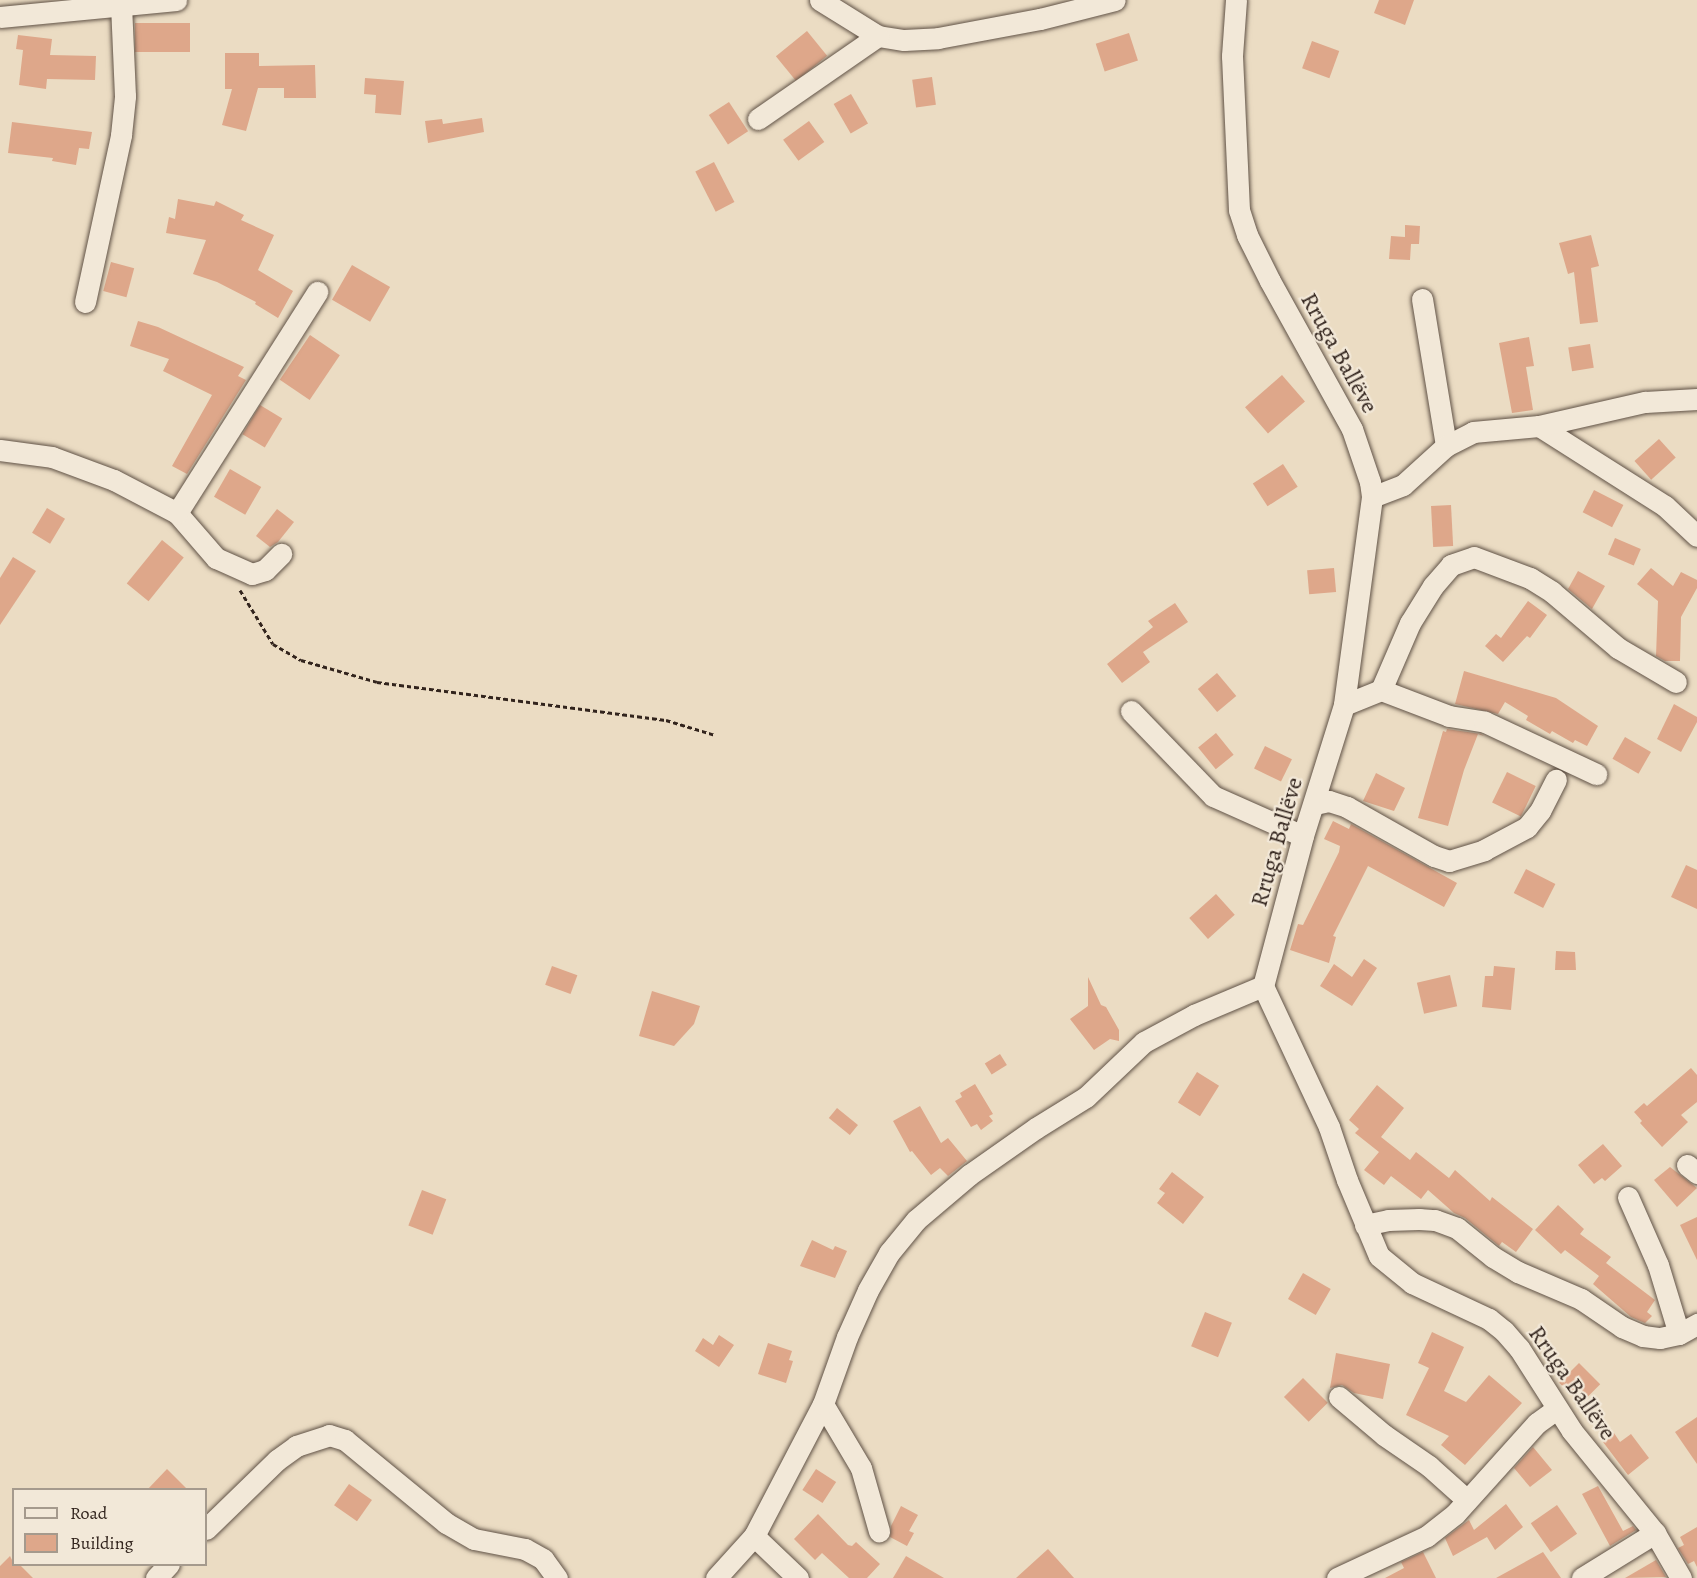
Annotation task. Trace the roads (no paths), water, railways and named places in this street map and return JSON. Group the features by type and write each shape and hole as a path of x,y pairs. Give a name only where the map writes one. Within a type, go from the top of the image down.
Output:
{"street":[{"path":"0,17 176,0"},
{"path":"820,0 878,36 904,40 938,38 1040,19 1114,0"},
{"name":"Rruga Ballëve","path":"1236,0 1232,56 1239,210 1247,235 1270,281 1352,429 1370,482 1372,497 1344,705 1303,836 1263,986 1329,1127 1365,1225 1379,1256 1412,1283 1489,1318 1504,1331 1519,1348 1556,1409 1656,1533 1681,1578"},
{"path":"85,302 121,135 125,96 121,6"},
{"path":"758,119 878,36"},
{"path":"177,513 317,292"},
{"path":"1422,299 1446,446"},
{"path":"1372,497 1403,485 1446,446 1473,432 1539,426 1645,402 1697,399"},
{"path":"1539,426 1665,506 1697,536"},
{"path":"0,450 52,456 114,480 177,513 216,558 252,574 265,570 281,554"},
{"path":"1344,705 1380,690 1410,623 1433,586 1451,565 1474,557 1530,578 1552,592 1618,648 1676,682"},
{"path":"1380,690 1449,716 1485,722 1596,774"},
{"path":"1131,711 1213,795 1303,836"},
{"path":"1314,804 1329,801 1347,807 1434,856 1449,861 1484,850 1527,827 1540,811 1556,780"},
{"path":"716,1578 754,1536 823,1404 847,1337 868,1290 889,1253 916,1220 969,1175 1086,1096 1144,1042 1185,1019 1263,986"},
{"path":"1365,1225 1404,1218 1435,1220 1457,1228 1493,1257 1518,1272 1581,1299 1622,1327 1643,1336 1660,1338 1688,1329 1628,1197"},
{"path":"1339,1397 1384,1435 1429,1466 1467,1500"},
{"path":"823,1404 861,1468 879,1531"},
{"path":"1337,1578 1427,1536 1455,1514 1537,1423 1556,1409"},
{"path":"207,1528 277,1460 296,1446 329,1435 345,1440 446,1523 474,1539 525,1549 543,1558 558,1578"},
{"path":"1582,1578 1656,1533"},
{"path":"754,1536 798,1578"},
{"path":"156,1578 167,1566"}]}
